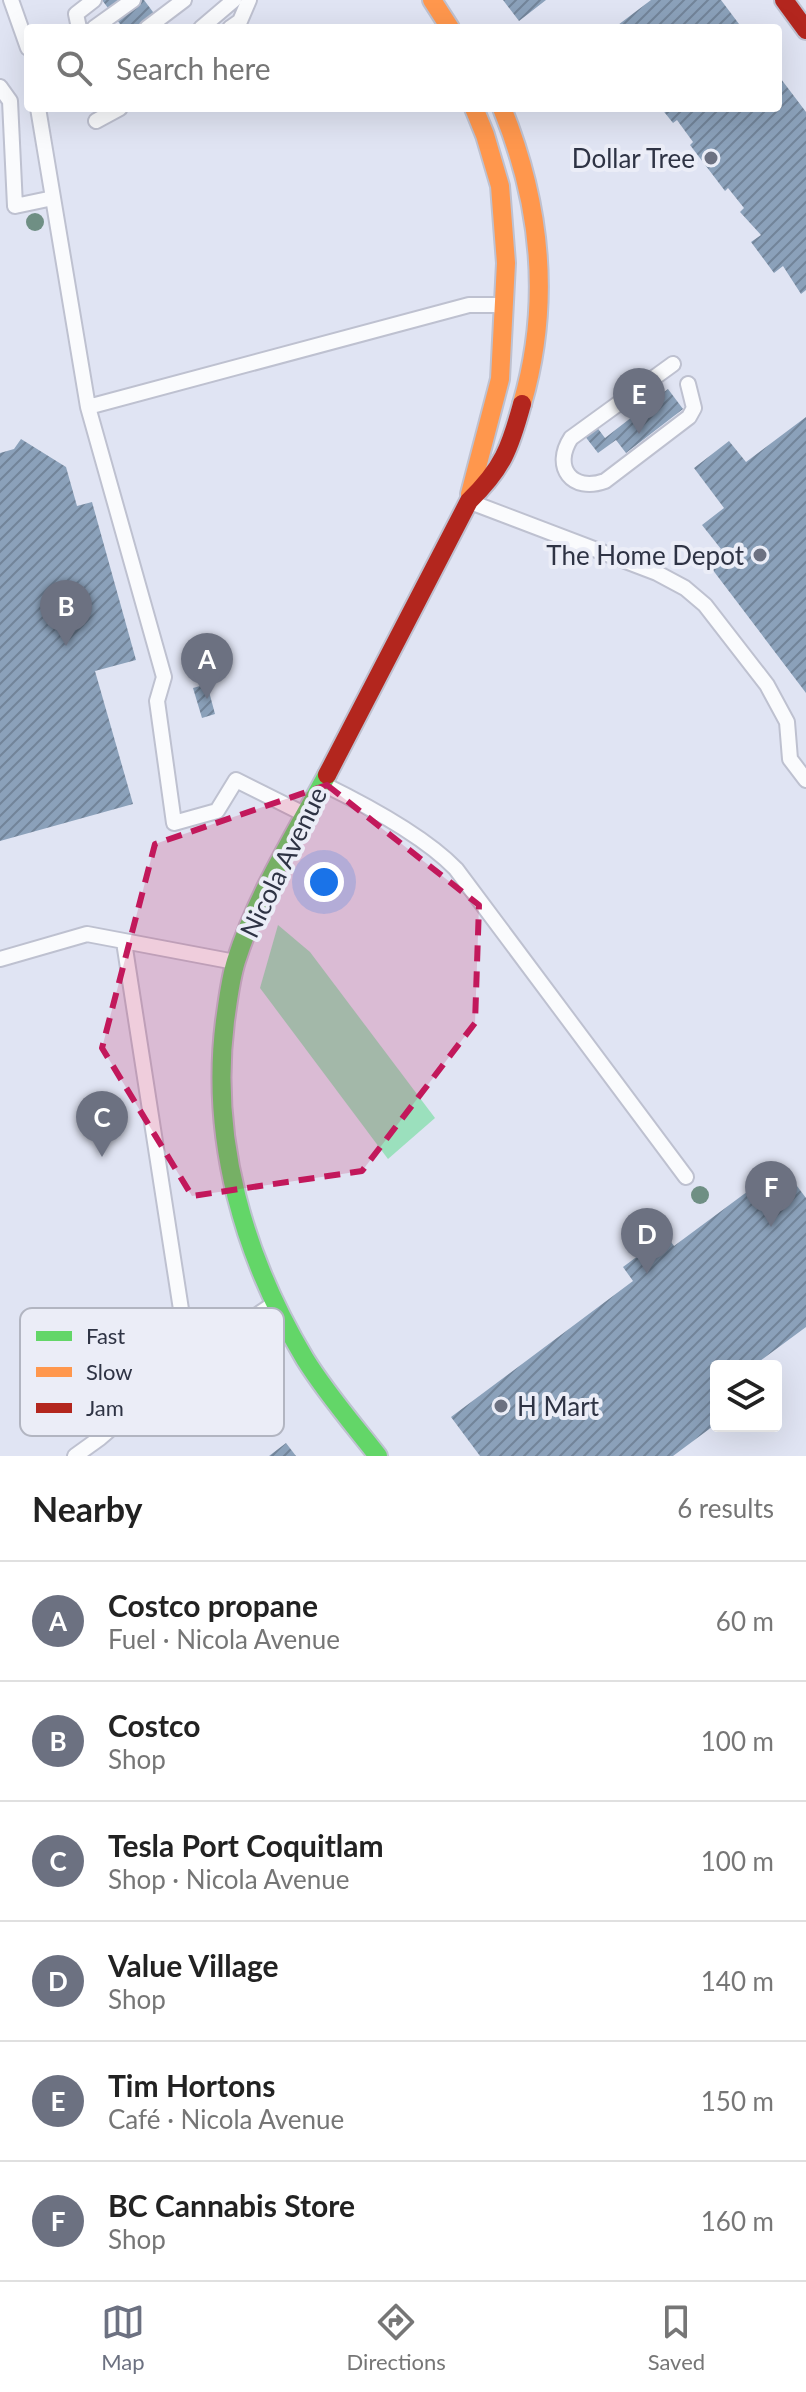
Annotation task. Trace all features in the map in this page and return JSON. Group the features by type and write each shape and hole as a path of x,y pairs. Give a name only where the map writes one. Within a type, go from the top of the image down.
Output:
{"street":[{"path":"432,0 447,24"},
{"path":"784,0 806,30"},
{"name":"Nicola Avenue","path":"469,501 475,464 498,389 508,253 500,181 475,112"},
{"name":"Nicola Avenue","path":"278,1308 246,1231 229,1176 221,1118 220,1067 224,1022 235,962 260,898 469,501 497,472 526,395 535,353 540,287 535,221 525,172 503,112"},
{"path":"500,181 516,210 522,283 527,299 538,312"},
{"path":"505,309 521,336 520,361 512,397 512,437"},
{"name":"Nicola Avenue","path":"284,1320 307,1362 378,1456"}],"lane":[{"path":"11,0 24,37"},
{"path":"78,24 76,14 94,0"},
{"path":"100,24 133,0"},
{"path":"152,24 184,0"},
{"path":"206,24 234,0"},
{"path":"236,24 249,0"},
{"path":"0,87 10,101 15,206"},
{"path":"39,112 88,407 164,677 157,701 174,823 217,811 236,780 306,815"},
{"path":"0,184 15,206"},
{"path":"15,206 53,198"},
{"path":"88,407 469,305 495,305 505,309"},
{"path":"673,364 571,438 564,450 563,463 569,476 581,484 593,486 605,481 689,417 694,408 688,384"},
{"path":"469,501 657,573 685,588 705,605 767,685 787,722 790,759 806,780"},
{"path":"323,783 441,853 456,869 686,1177"},
{"path":"0,959 87,934 235,962"},
{"path":"124,942 181,1308"},
{"path":"268,1308 275,1303"},
{"path":"75,1456 102,1436"}],"highlighted area":[{"path":"327,785 479,905 475,1023 362,1171 192,1196 102,1048 155,844"}],"green space":[{"path":"278,925 310,952 435,1118 388,1159 260,988"}],"building":[{"path":"102,0 144,0 162,24 120,24"},
{"path":"503,0 546,0 519,21"},
{"path":"651,0 721,0 739,24 619,24"},
{"path":"782,80 806,112 806,290 801,294 783,266 774,273 751,242 761,235 740,212 744,208 728,188 725,191 690,145 693,142 677,120 673,123 664,112 782,112"},
{"path":"668,389 683,409 626,453 616,440 598,453 584,435 596,426 605,438"},
{"name":"The Home Depot","path":"806,417 806,693 706,561 721,549 702,525 724,508 694,468 729,441 746,462"},
{"path":"21,439 66,467 77,506 92,502 136,660 95,671 133,804 0,841 0,453 14,449"},
{"path":"207,684 215,714 202,718 193,688"},
{"path":"782,1166 806,1198 806,1327 761,1360 710,1360 710,1428 673,1456 480,1456 451,1417 633,1281 623,1267 666,1235 674,1246"},
{"path":"286,1443 296,1456 269,1456"}],"traffic: fast":[{"path":"278,1308 249,1239 236,1196 228,1153 222,1066 225,1021 236,961 245,937 265,889 327,775"},
{"path":"284,1322 305,1359 378,1456"}],"traffic: slow":[{"path":"432,0 447,24"},
{"path":"470,494 500,379 506,263 500,186 476,112"},
{"path":"503,112 526,181 538,254 537,329 522,404"}],"traffic: jam":[{"path":"784,0 806,30"},
{"path":"327,775 469,501 504,457 522,404"}],"place":[{"name":"Dollar Tree","path":"711,158"},
{"name":"Tim Hortons","path":"639,434"},
{"name":"The Home Depot","path":"760,555"},
{"name":"Costco","path":"66,646"},
{"name":"Costco propane","path":"207,699"},
{"name":"Tesla Port Coquitlam","path":"102,1157"},
{"name":"BC Cannabis Store","path":"771,1227"},
{"name":"Value Village","path":"647,1274"},
{"name":"H Mart","path":"501,1406"}]}
